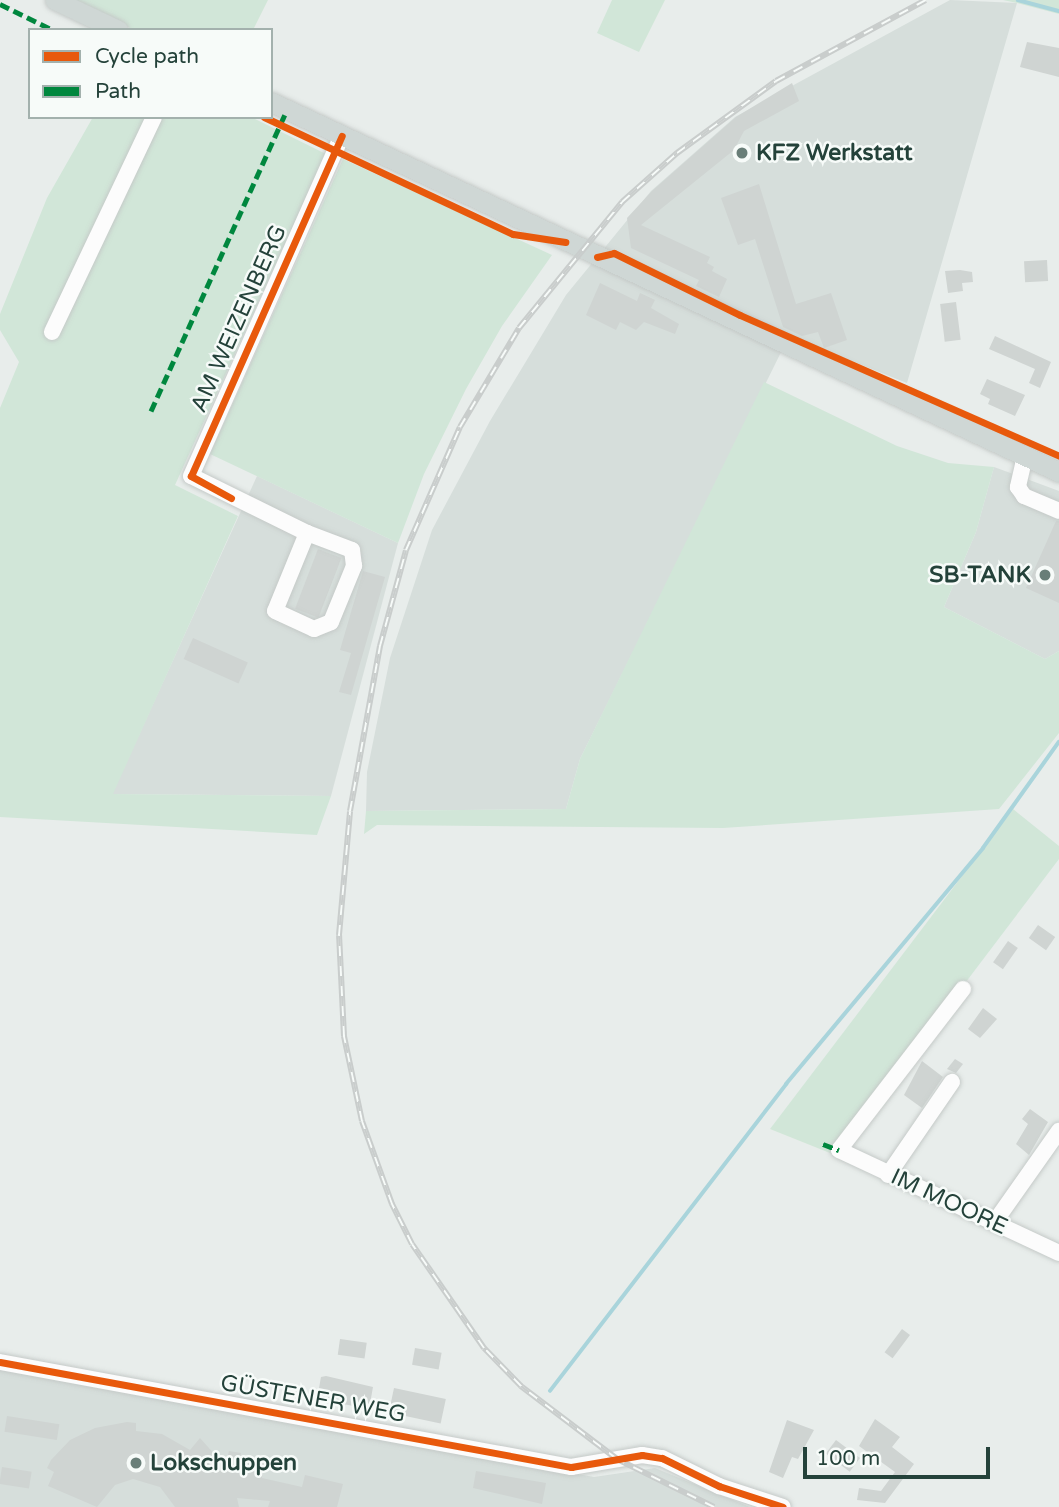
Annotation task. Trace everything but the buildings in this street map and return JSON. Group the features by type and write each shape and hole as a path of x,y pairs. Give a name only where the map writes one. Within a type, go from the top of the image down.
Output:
{"main road":[{"path":"55,0 114,28"},
{"path":"273,103 1059,472"}],"street":[{"path":"52,332 153,119"},
{"name":"AM WEIZENBERG","path":"307,533 231,498 191,476 342,136"},
{"path":"1025,456 1018,486 1024,496 1059,511"},
{"path":"307,533 346,546 356,559 331,622 314,629 278,615 274,606 307,533"},
{"name":"IM MOORE","path":"963,989 839,1150 1059,1253"},
{"path":"888,1175 952,1082"},
{"path":"994,1223 1059,1131"},
{"name":"GÜSTENER WEG","path":"0,1363 571,1467 642,1455 662,1458 719,1486 783,1507"}],"shaded area":[{"path":"950,0 1017,3 907,383 789,336 580,759 566,809 366,811 367,772 390,658 432,530 490,421 566,295 651,191 735,117"},
{"path":"994,467 1059,491 1059,651 1045,659 944,607 976,532"},
{"path":"257,476 398,543 331,796 112,794"},
{"path":"0,1368 594,1477 655,1468 750,1507 0,1507"}],"green space":[{"path":"74,0 268,0 254,28 130,28"},
{"path":"612,0 665,0 639,52 597,33"},
{"path":"1003,0 1059,0 1059,14 1017,3"},
{"path":"92,119 255,119 326,154 175,485 238,516 113,794 331,796 317,835 0,817 0,408 19,362 0,330 0,314 47,198"},
{"path":"343,159 552,255 502,326 466,389 424,474 398,543 210,454"},
{"path":"764,382 897,446 948,463 994,467 976,532 944,607 1045,659 1059,651 1059,733 999,809 723,828 377,825 364,834 366,811 566,809 580,759"},
{"path":"1013,809 1059,846 1059,859 835,1155 770,1129"}],"waterway":[{"path":"1018,0 1059,11"},
{"path":"550,1391 786,1084 983,848 1059,742"}],"railway":[{"path":"714,1507 617,1459 521,1386 484,1348 412,1244 392,1204 362,1121 344,1036 339,935 350,811 380,646 406,550 460,427 519,328 622,202 677,153 776,81 926,0"}],"marked path":[{"path":"0,4 49,28"},
{"path":"151,411 287,110"},
{"path":"823,1144 839,1150"}],"cycle path":[{"path":"268,119 513,234 565,242"},
{"path":"231,498 191,476 342,136"},
{"path":"597,257 614,253 740,315 1059,456"},
{"path":"0,1362 571,1467 642,1455 662,1458 719,1486 783,1507"}],"place":[{"name":"KFZ Werkstatt","path":"742,153"},
{"name":"SB-TANK","path":"1045,575"},
{"name":"Lokschuppen","path":"136,1463"}]}
